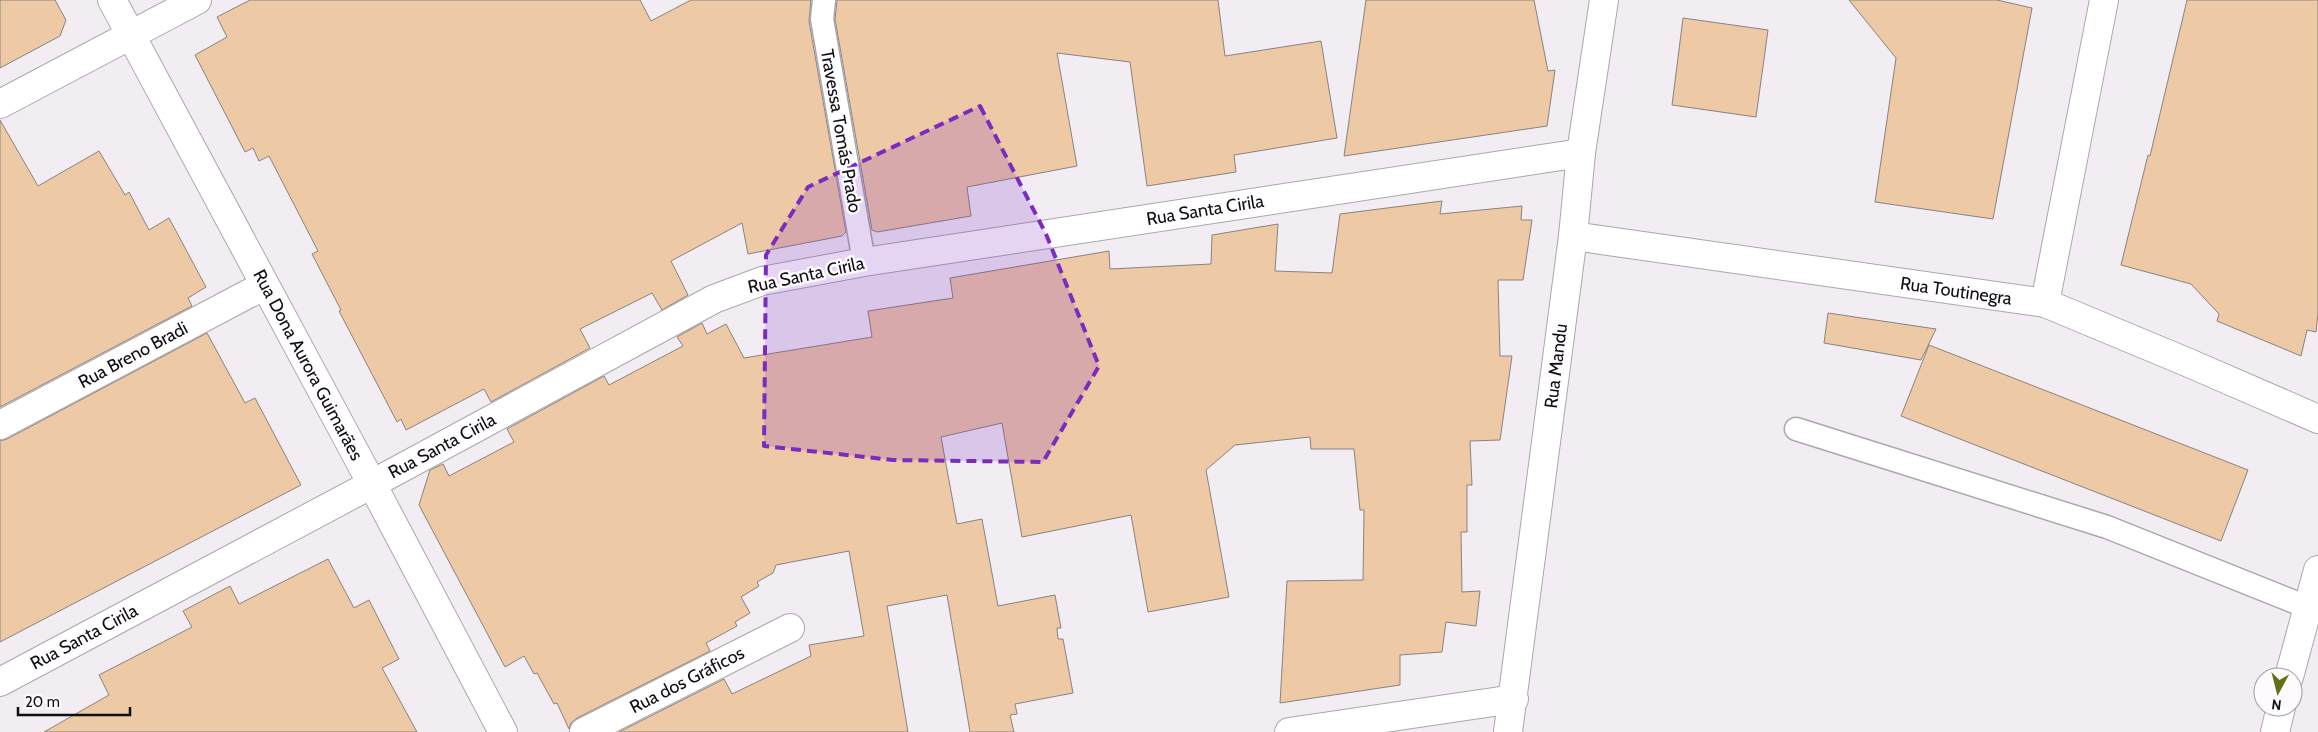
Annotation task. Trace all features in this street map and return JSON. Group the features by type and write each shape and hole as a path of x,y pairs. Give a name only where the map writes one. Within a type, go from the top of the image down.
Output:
{"street":[{"name":"Rua Dona Aurora Guimarães","path":"112,0 503,732"},
{"path":"0,104 197,0"},
{"name":"Rua Mandu","path":"1508,732 1514,699 1573,236 1581,153 1604,0"},
{"path":"2045,303 2104,0"},
{"name":"Rua Santa Cirila","path":"0,682 714,299 762,281 864,262 1581,153"},
{"name":"Rua Toutinegra","path":"1573,236 2045,303 2318,419"},
{"name":"Rua Breno Bradi","path":"0,425 265,285"},
{"path":"2292,667 2318,570"},
{"name":"Rua dos Gráficos","path":"584,732 790,628"},
{"path":"1289,732 1514,699"},
{"path":"2275,732 2279,717"}],"lane":[{"name":"Travessa Tomás Prado","path":"824,0 822,18 864,262"},
{"path":"1796,429 2107,527 2308,607"}],"highlighted area":[{"path":"980,106 1046,234 1099,366 1043,462 893,460 764,446 766,255 808,187"}],"building":[{"path":"0,0 55,0 66,20 60,36 0,68"},
{"path":"250,0 640,0 651,21 691,0 811,0 809,21 846,232 842,236 748,254 742,223 671,261 688,295 662,310 652,293 580,329 590,348 491,402 484,389 406,430 401,419 397,422 339,311 341,310 312,254 318,251 269,156 259,161 253,148 245,152 195,55 227,37 217,17"},
{"path":"837,0 1218,0 1225,56 1321,41 1337,138 1234,155 1236,172 1147,186 1130,62 1057,53 1077,166 967,187 971,216 877,232 872,230 835,19"},
{"path":"1366,0 1534,0 1548,71 1555,70 1547,126 1344,156"},
{"path":"1849,0 1997,0 2032,8 1993,219 1875,202 1896,58"},
{"path":"2187,0 2318,0 2318,313 2316,332 2307,330 2301,356 2217,321 2219,314 2191,284 2121,265 2148,155 2150,156"},
{"path":"1683,18 1768,30 1756,117 1672,105"},
{"path":"0,120 38,186 99,151 125,195 129,192 149,230 169,218 206,287 188,298 192,306 0,407"},
{"path":"1442,201 1440,214 1522,206 1521,220 1532,220 1523,280 1498,280 1500,356 1512,356 1500,440 1470,441 1472,485 1467,485 1467,532 1461,532 1462,592 1480,591 1476,626 1446,622 1442,652 1400,655 1400,685 1280,703 1287,581 1363,580 1364,510 1360,510 1354,449 1311,449 1310,437 1235,445 1206,470 1229,597 1148,612 1131,515 1022,537 1002,423 941,437 957,524 982,519 998,606 1055,595 1061,628 1057,628 1058,639 1063,639 1073,693 1015,704 1017,714 1010,715 1014,732 970,732 947,595 887,606 908,732 619,732 724,679 732,694 811,656 809,645 864,636 849,551 776,565 773,573 757,582 759,586 741,597 750,613 735,622 737,626 706,643 710,651 577,718 571,723 569,729 557,703 554,704 537,673 534,674 524,656 505,667 419,505 430,470 443,464 449,476 514,442 507,429 604,376 609,385 683,346 677,337 702,323 707,334 726,324 744,358 872,337 868,311 953,298 950,278 1109,251 1110,269 1211,264 1212,235 1278,224 1275,271 1332,273 1340,214"},
{"path":"1828,313 1936,329 1921,360 1824,343"},
{"path":"207,333 245,403 255,398 301,485 0,642 0,441"},
{"path":"1929,345 2248,470 2221,541 1901,416"},
{"path":"328,559 354,608 369,600 399,659 382,668 417,732 44,732 109,695 99,675 192,627 183,611 230,586 239,604"}]}
